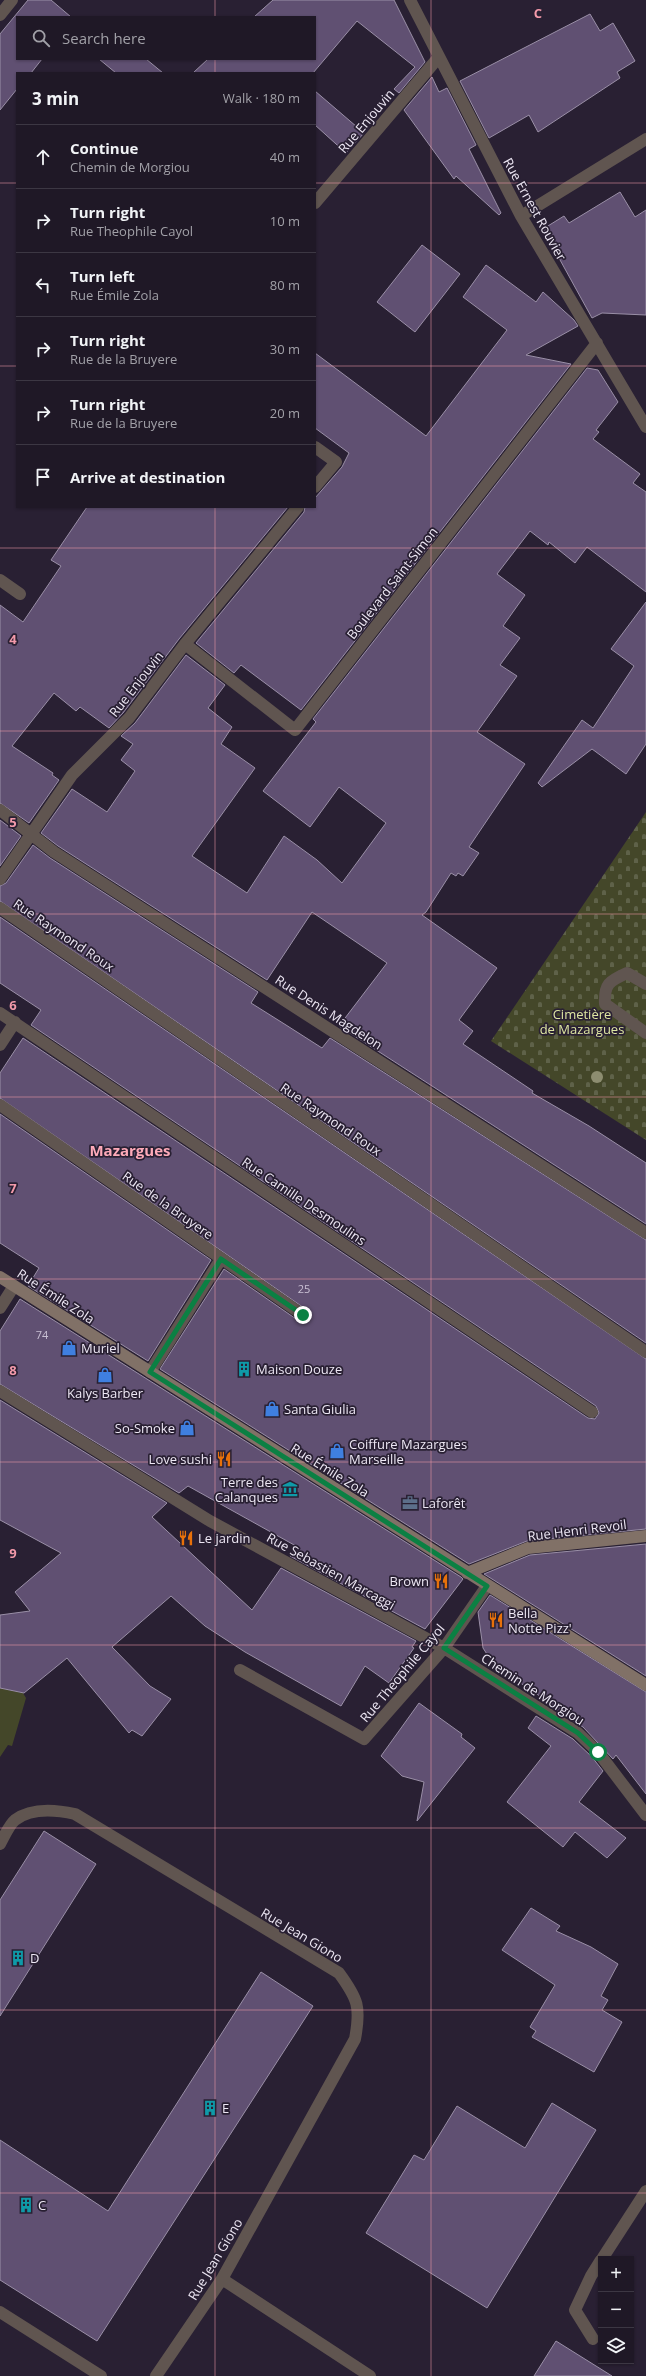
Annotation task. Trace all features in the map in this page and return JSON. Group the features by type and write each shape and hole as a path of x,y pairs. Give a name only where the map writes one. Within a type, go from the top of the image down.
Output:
{"street":[{"path":"0,15 12,0"},
{"name":"Rue Ernest Rouvier","path":"410,0 438,58 521,216 646,427"},
{"name":"Rue Enjouvin","path":"316,202 438,58"},
{"path":"521,216 646,139"},
{"name":"Boulevard Saint-Simon","path":"185,644 295,730 597,342"},
{"path":"316,448 336,462 316,486"},
{"name":"Rue Enjouvin","path":"0,879 72,774 129,718 185,644 297,508"},
{"path":"0,580 20,594"},
{"name":"Rue Denis Magdelon","path":"0,810 54,852 646,1233"},
{"name":"Rue Raymond Roux","path":"0,908 646,1352"},
{"path":"646,984 627,973 613,979 604,990 605,1004 646,1033"},
{"name":"Rue Camille Desmoulins","path":"0,1013 592,1412"},
{"path":"0,1045 14,1022"},
{"name":"Rue de la Bruyere","path":"0,1105 303,1315"},
{"path":"150,1372 221,1259"},
{"name":"Rue Émile Zola","path":"0,1277 487,1586 646,1685"},
{"path":"0,1308 14,1286"},
{"name":"Rue Sebastien Marcaggi","path":"0,1391 210,1521 444,1648"},
{"name":"Rue Henri Revoil","path":"467,1573 528,1548 646,1536"},
{"name":"Rue Theophile Cayol","path":"240,1670 364,1739 444,1648 487,1586"},
{"name":"Chemin de Morgiou","path":"444,1648 578,1733 598,1752 646,1815"},
{"name":"Rue Jean Giono","path":"0,1844 15,1820 34,1812 55,1809 76,1814 339,1973 354,1993 359,2016 355,2039 222,2279 156,2376"},
{"path":"604,2256 646,2191"},
{"path":"593,2339 575,2310 598,2265"},
{"path":"222,2279 370,2376"},
{"path":"0,2312 101,2376"}],"green space":[{"name":"Cimetière de Mazargues","path":"646,812 646,1140 491,1041"},
{"path":"0,1688 23,1693 26,1698 12,1746 8,1745 0,1757"}],"building":[{"path":"28,0 51,0 70,16 16,16 16,60 41,60 32,72 16,72 16,90 0,110 0,34"},
{"path":"273,0 394,0 425,62 399,93 394,89 415,67 357,21 314,72 194,72 207,60 316,60 316,16 255,16"},
{"path":"590,14 600,31 613,23 635,61 617,72 620,78 538,132 529,115 489,138 460,81"},
{"path":"100,60 147,60 162,72 115,72"},
{"path":"432,77 439,92 447,88 476,145 469,149 501,213 499,215 456,176 454,179 404,110"},
{"path":"316,92 364,133 346,153 316,126"},
{"path":"620,192 635,217 646,210 646,315 602,313 592,318 543,229 564,216 569,223"},
{"path":"422,245 460,274 415,332 377,302"},
{"path":"486,265 536,302 543,292 574,320 578,326 526,355 571,364 301,710 241,665 234,673 196,643 304,512 305,508 316,508 316,497 342,467 349,453 316,429 316,354 426,436 507,330 463,297"},
{"path":"587,368 598,370 618,402 596,430 599,432 593,439 640,474 633,483 646,492 646,592 587,547 575,563 549,542 548,545 530,531 497,574 525,595 503,626 520,638 500,665 517,676 477,732 525,764 469,847 479,853 463,876 458,873 456,876 451,873 426,912 422,915 497,968 459,1020 473,1031 463,1044 533,1091 532,1093 589,1126 646,1163 646,1224 339,1026 387,963 312,912 267,980 58,846 41,833 72,789 107,812 135,771 121,760 133,744 121,736 135,723 186,655 225,685 208,708 232,727 221,744 255,768 192,856 247,893 284,836 317,860 342,883 386,823 339,787 310,827 263,791 316,722 313,719"},
{"path":"86,508 287,508 179,639 123,713 109,728 80,707 76,711 54,693 12,746 53,773 52,775 59,780 29,823 0,803 0,605 23,622 61,566 51,560"},
{"path":"646,602 646,744 626,774 592,749 542,787 538,783 582,720 593,728 634,666 611,649"},
{"path":"0,820 21,836 0,866"},
{"path":"33,845 50,858 258,992 251,1003 322,1048 330,1038 646,1240 646,1343 0,901 0,886 6,883"},
{"path":"0,917 646,1359 646,1529 527,1541 469,1564 160,1369 224,1269 299,1321 307,1322 310,1312 0,1098 0,1073 23,1038 588,1418 595,1419 599,1413 596,1406 31,1025 41,1010 0,983"},
{"path":"0,1114 211,1260 148,1361 28,1286 39,1268 0,1243"},
{"path":"20,1299 463,1579 425,1629 290,1556 296,1546 188,1486 179,1493 0,1384 0,1331"},
{"path":"0,1400 167,1503 152,1517 252,1610 281,1568 416,1641 412,1647 414,1648 389,1683 365,1666 341,1706 245,1652 205,1626 171,1596 112,1647 150,1686 171,1699 142,1736 132,1730 129,1733 67,1658 24,1693 0,1688 0,1615 30,1611 15,1592 61,1553 0,1520"},
{"path":"646,1544 646,1676 484,1574 530,1555"},
{"path":"490,1595 646,1692 646,1794 616,1755 613,1759 583,1727 545,1703 547,1701 494,1665 483,1648 478,1612"},
{"path":"419,1703 462,1734 461,1737 475,1748 417,1821 424,1782 402,1776 381,1756"},
{"path":"536,1716 573,1739 592,1757 603,1771 579,1802 626,1838 607,1858 575,1832 563,1847 507,1802 551,1746 528,1728"},
{"name":"D","path":"44,1831 96,1864 0,2016 0,1900"},
{"path":"531,1908 560,1926 556,1931 591,1947 618,1964 601,1996 608,2000 602,2010 622,2022 594,2072 532,2037 536,2031 530,2027 555,1985 502,1950"},
{"path":"261,1972 313,2006 97,2341 0,2280 0,2140 108,2211"},
{"path":"552,2103 596,2130 487,2308 366,2233 414,2155 424,2160 457,2106 525,2148"},
{"path":"556,2341 612,2376 534,2376"}],"place":[{"name":"Muriel","path":"69,1348"},
{"name":"Maison Douze","path":"244,1369"},
{"name":"Kalys Barber","path":"105,1375"},
{"name":"Santa Giulia","path":"272,1409"},
{"name":"So-Smoke","path":"187,1428"},
{"name":"Coiffure Mazargues Marseille","path":"337,1451"},
{"name":"Love sushi","path":"224,1459"},
{"name":"Terre des Calanques","path":"290,1489"},
{"name":"Laforêt","path":"410,1503"},
{"name":"Le jardin","path":"186,1538"},
{"name":"Brown","path":"441,1581"},
{"name":"Bella Notte Pizz'","path":"496,1620"},
{"name":"D","path":"18,1958"},
{"name":"E","path":"210,2108"},
{"name":"C","path":"26,2205"}],"district":[{"name":"Mazargues","path":"130,1150"}],"route":[{"path":"303,1315 221,1259 150,1372 487,1586 444,1648 578,1733 598,1752"}]}
